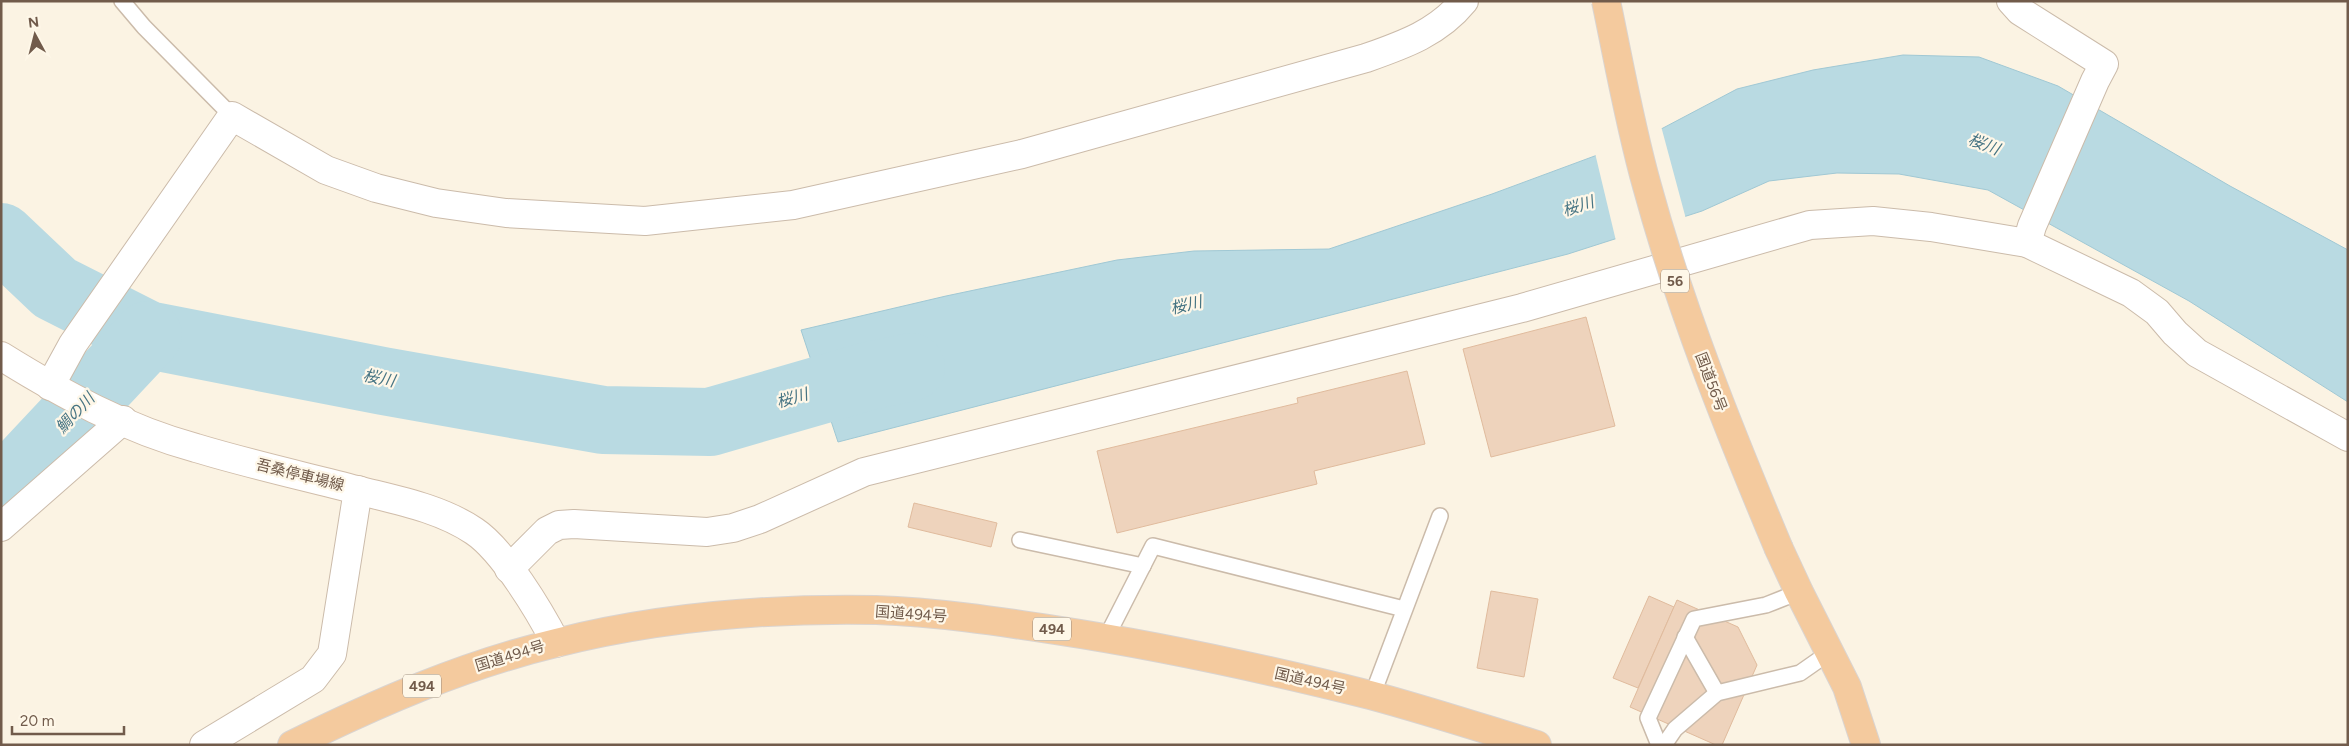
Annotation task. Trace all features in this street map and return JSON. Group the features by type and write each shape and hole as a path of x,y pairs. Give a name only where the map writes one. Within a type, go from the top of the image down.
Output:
{"highway":[{"name":"国道56号","path":"1606,1 1646,186 1701,358 1798,592 1847,687 1866,745"},
{"name":"国道494号","path":"292,745 362,711 414,689 479,665 556,643 615,630 752,614 876,610 982,619 1106,638 1240,665 1372,696 1537,745"}],"street":[{"path":"57,390 72,344 232,116 326,170 384,190 436,203 506,213 646,221 793,205 1022,154 1390,50 1414,41 1455,12 1464,1"},
{"path":"2011,1 2020,11 2104,64 2029,235"},
{"path":"509,569 547,531 559,525 574,524 707,532 733,528 760,519 864,472 1522,308 1810,225 1873,221 2029,235 2131,293 2157,312 2175,333 2197,353 2348,437"},
{"name":"吾桑停車場線","path":"1,356 57,390 116,418 194,448 358,490 446,515 481,536 493,547 544,618 556,643"},
{"path":"1,527 116,418"},
{"path":"204,745 313,679 332,654 358,490"}],"lane":[{"path":"122,1 144,27 232,116"},
{"path":"1372,696 1440,516"},
{"path":"1020,540 1143,566"},
{"path":"1106,638 1153,546 1404,609"},
{"path":"1659,745 1648,718 1694,619 1766,605 1798,592"},
{"path":"1686,637 1717,693"},
{"path":"1664,745 1675,729 1717,693 1800,673 1830,652"}],"water":[{"path":"1903,55 1979,57 2058,86 2230,186 2348,250 2348,402 2189,301 1988,190 1899,174 1837,173 1769,181 1702,211 1568,254 838,442 801,330 946,296 1117,260 1194,251 1329,249 1492,194 1646,137 1737,89 1813,70"}],"pier":[{"path":"1661,126 1686,219 1616,241 1595,153 1645,135"}],"building":[{"path":"1586,317 1615,426 1491,457 1463,349"},
{"path":"1407,371 1425,444 1314,471 1317,484 1117,533 1097,451 1298,403 1297,398"},
{"path":"914,503 997,523 991,547 908,527"},
{"path":"1491,591 1538,599 1524,677 1477,668"},
{"path":"1649,596 1674,607 1638,688 1613,678"},
{"path":"1677,600 1738,627 1757,665 1722,745 1716,745 1630,707"}],"waterway":[{"name":"桜川","path":"1,237 55,288 148,335 383,381 603,420 710,422 869,376 911,367"},
{"name":"鯛の川","path":"1,492 148,335"}]}
